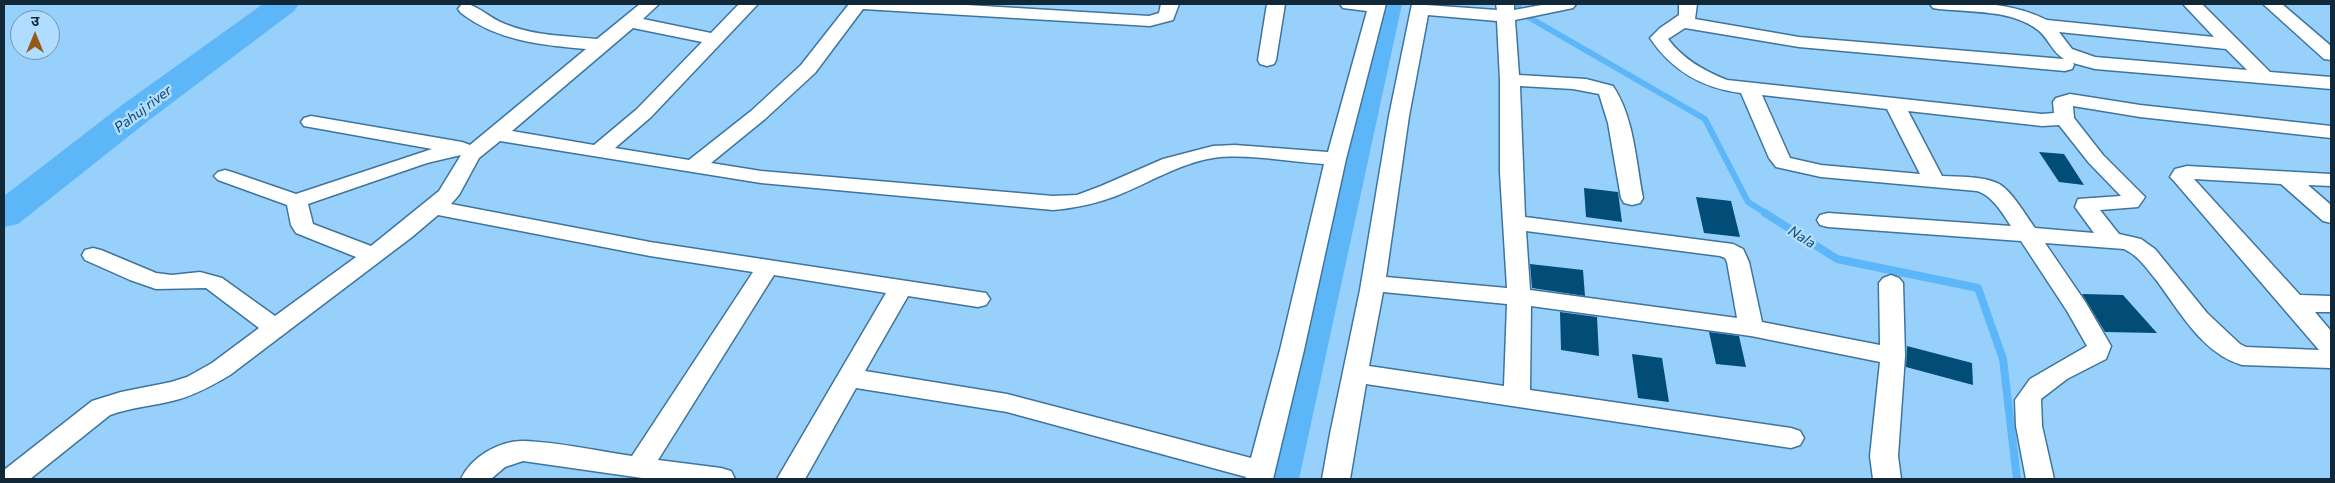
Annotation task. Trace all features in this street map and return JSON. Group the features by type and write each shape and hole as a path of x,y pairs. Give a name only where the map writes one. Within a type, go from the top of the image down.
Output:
{"street":[{"path":"225,176 296,201 420,160 469,150 496,134 650,4"},
{"path":"598,152 644,113 750,4"},
{"path":"693,168 758,116 808,69 858,4"},
{"path":"866,4 1011,8 1150,21 1168,16 1170,4"},
{"path":"1267,60 1276,4"},
{"path":"849,378 1007,403 1260,475 1292,350 1336,159 1376,5 1349,4"},
{"path":"1336,479 1373,283 1399,116 1421,6 1514,12 1567,4"},
{"path":"1939,4 1997,7 2043,25 2052,33 2065,59 2067,109 2096,159 2134,197 2130,202 2086,204 2090,214 2112,241"},
{"path":"2192,4 2263,76"},
{"path":"2272,4 2331,55"},
{"path":"468,9 477,18 508,32 533,37 603,45"},
{"path":"1514,12 1510,80 1514,223 1519,298 1517,397"},
{"path":"2331,83 2095,63 2076,59 1799,42 1686,13 1665,30 1659,38 1669,54 1705,79 1750,90 2042,120 2067,109 2149,112 2331,132"},
{"path":"630,22 714,39"},
{"path":"2043,25 2232,44"},
{"path":"1510,80 1586,86 1607,91 1610,95 1616,117 1632,198"},
{"path":"1750,90 1783,163 1821,171 1977,184 1991,188 2009,208 2078,309 2099,346 2097,353 2048,380 2032,392 2027,401 2034,459 2040,479"},
{"path":"1895,105 1934,180"},
{"path":"311,122 469,150"},
{"path":"496,134 693,168 761,177 1053,203 1079,201 1109,190 1170,162 1213,152 1235,151 1336,159"},
{"path":"12,479 100,408 121,401 175,391 196,383 221,369 373,255 448,195 469,150"},
{"path":"2331,180 2187,172 2182,173 2181,177 2294,303 2331,348"},
{"path":"2285,176 2331,216"},
{"path":"296,201 300,209 300,219 304,228 373,255"},
{"path":"433,207 650,250 978,299"},
{"path":"1828,220 2112,241 2135,245 2145,251 2212,333 2235,353 2248,356 2331,359"},
{"path":"1514,223 1725,249 1735,254 1738,262 1751,328"},
{"path":"92,255 152,280 165,282 194,277 205,279 214,283 275,328"},
{"path":"639,467 768,267"},
{"path":"1373,283 1519,298 1751,328 1893,356"},
{"path":"1887,479 1884,456 1893,356 1891,283"},
{"path":"791,479 901,287"},
{"path":"2294,303 2331,304"},
{"path":"1355,373 1791,438"},
{"path":"475,479 492,461 507,454 523,451 721,479"}],"building":[{"path":"2039,152 2064,154 2084,185 2059,182"},
{"path":"1584,188 1618,192 1622,222 1586,217"},
{"path":"1696,197 1731,201 1740,237 1704,233"},
{"path":"1530,264 1583,270 1585,296 1532,288"},
{"path":"2082,294 2123,295 2157,333 2105,332"},
{"path":"1560,312 1597,317 1599,356 1561,350"},
{"path":"1709,332 1739,336 1746,367 1716,364"},
{"path":"1907,346 1972,363 1973,385 1906,367"},
{"path":"1632,354 1662,358 1669,402 1638,398"}],"waterway":[{"name":"Pahuj river","path":"4,215 135,113 283,4"},
{"path":"1284,479 1393,4"},
{"name":"Nala","path":"1519,4 1518,11 1705,119 1748,202 1767,214"},
{"name":"Nala","path":"1765,213 1837,259 1978,288 2003,359 2017,479"}]}
